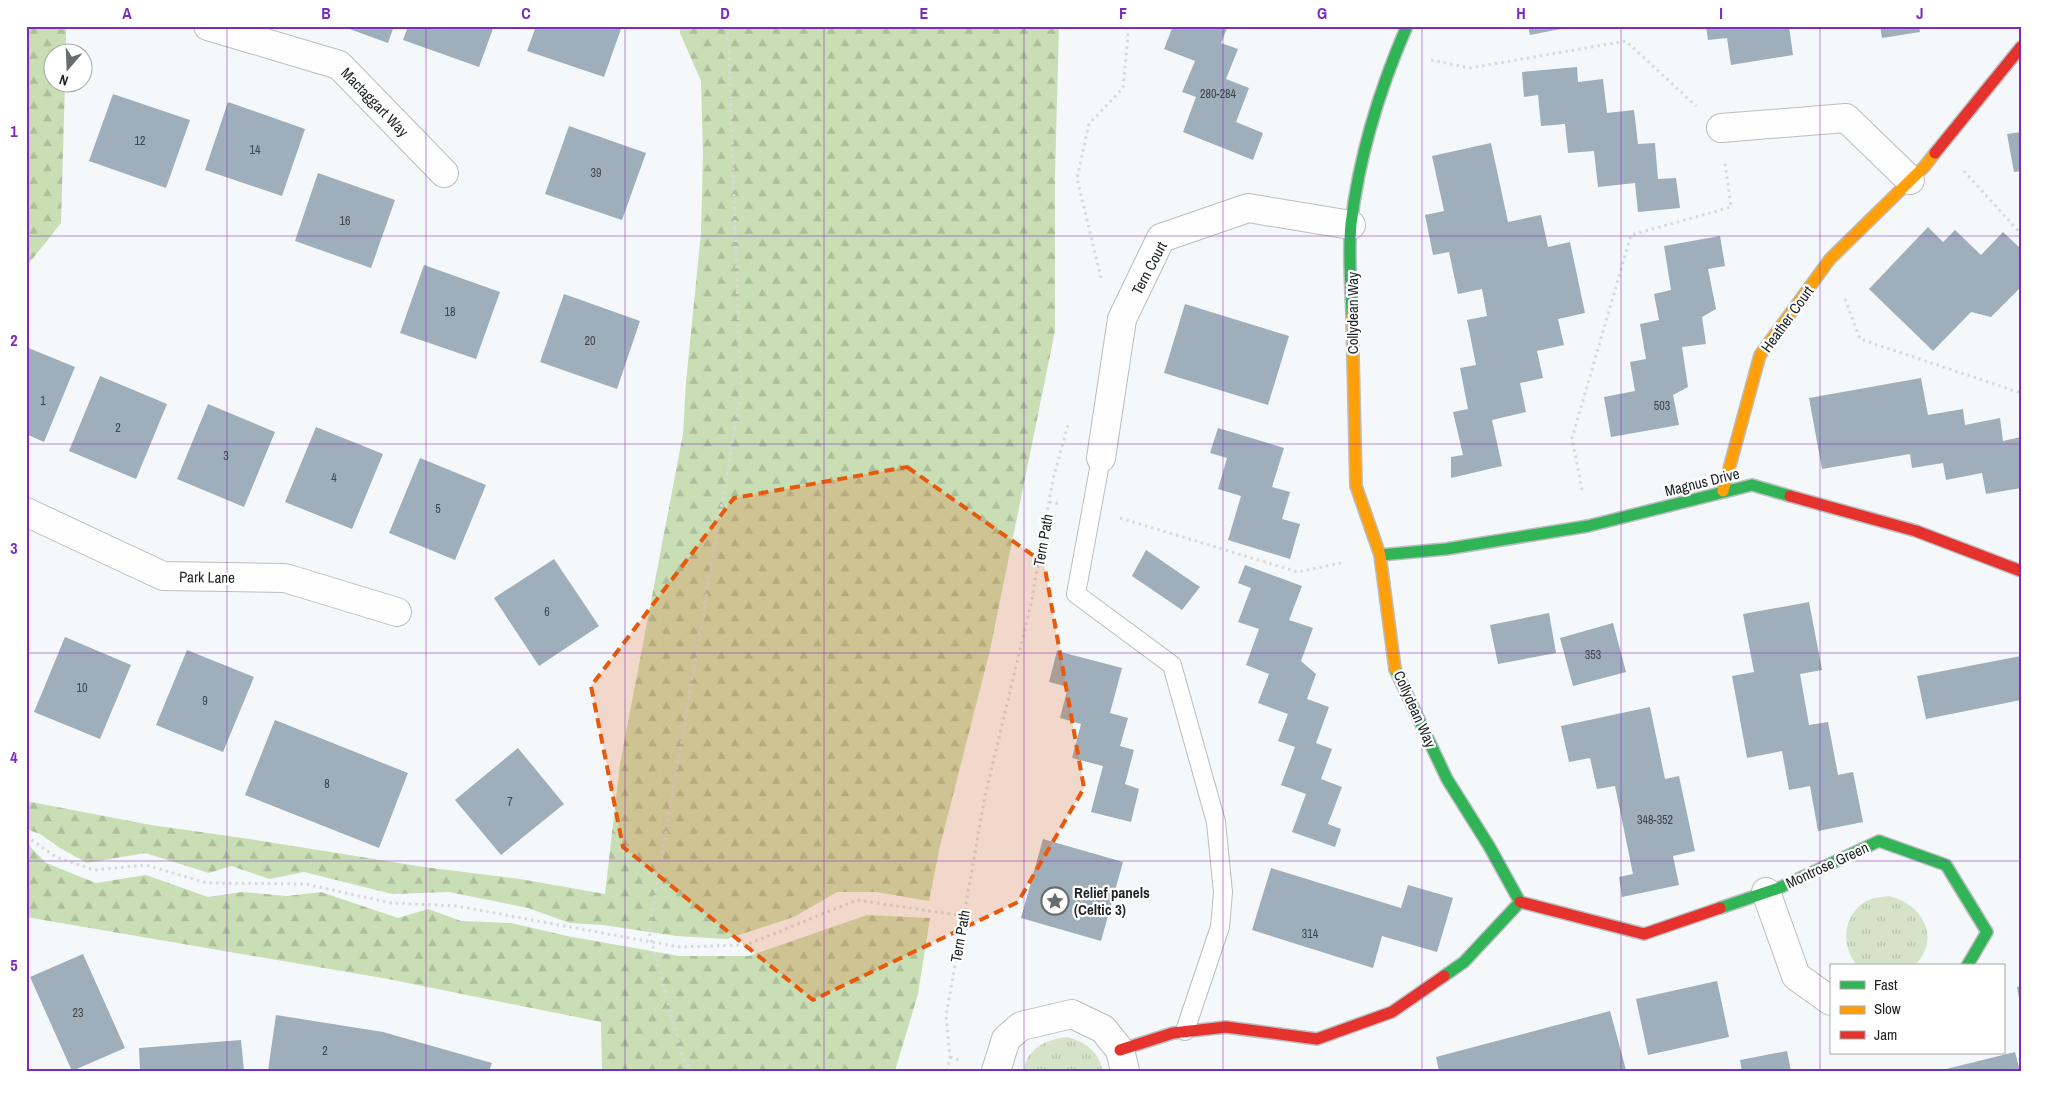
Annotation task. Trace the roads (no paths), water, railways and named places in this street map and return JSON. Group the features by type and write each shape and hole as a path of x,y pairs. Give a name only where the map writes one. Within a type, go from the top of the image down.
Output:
{"street":[{"name":"Mactaggart Way","path":"208,26 339,65 444,173"},
{"name":"Collydean Way","path":"1407,26 1395,53 1364,152 1351,225 1352,382 1356,486 1380,555 1396,673 1448,779 1489,846 1520,902"},
{"name":"Heather Court","path":"1723,491 1760,355 1830,260 1910,180 1941,146 2021,47"},
{"path":"1721,128 1846,118 1910,180"},
{"name":"Tern Court","path":"1101,458 1122,319 1161,238 1248,208 1351,225"},
{"name":"Magnus Drive","path":"1380,555 1446,549 1588,526 1752,485 1916,531 2021,571"},
{"name":"Park Lane","path":"26,512 163,576 285,578 397,612"},
{"name":"Montrose Green","path":"1520,902 1644,934 1779,888 1879,841 1946,865 1987,932 1967,964"},
{"path":"1766,892 1796,976 1830,1000"},
{"path":"996,1071 1006,1039 1021,1026 1072,1014 1103,1029 1122,1060 1173,1033 1185,1031 1226,1027 1317,1038 1392,1012 1464,962 1520,902"}],"lane":[{"path":"1101,458 1076,594 1172,665 1216,822 1223,892 1220,927 1185,1031"}],"place":[{"name":"Relief panels (Celtic 3)","path":"1055,901"}]}
